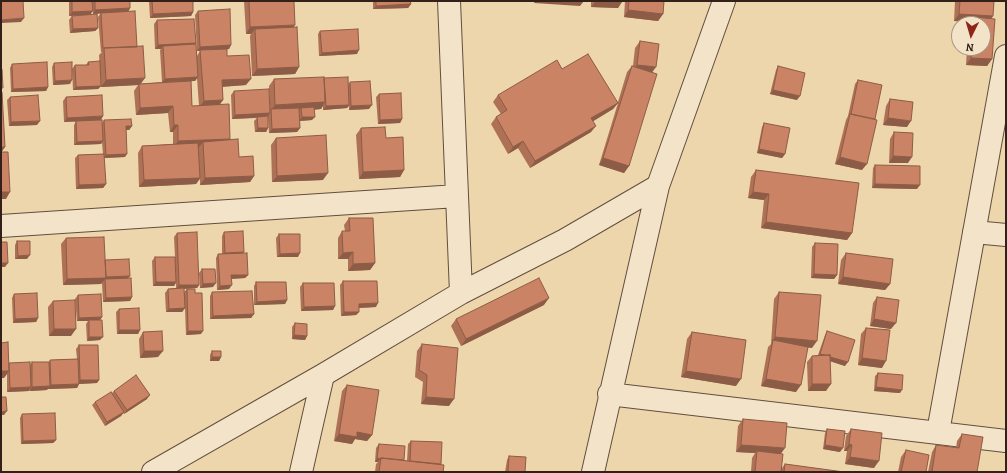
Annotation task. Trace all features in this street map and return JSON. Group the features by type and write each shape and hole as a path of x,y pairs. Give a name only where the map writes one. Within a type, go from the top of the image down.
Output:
{"street":[{"path":"449,1 461,293"},
{"path":"592,472 658,186 724,1"},
{"path":"938,432 1006,56"},
{"path":"153,472 323,375 461,293 565,240 658,186"},
{"path":"1,226 457,196"},
{"path":"974,232 1006,234"},
{"path":"301,472 323,375"},
{"path":"609,394 1006,441"}],"building":[{"path":"1,1 23,1 24,18 1,20"},
{"path":"72,1 92,1 93,11 72,12"},
{"path":"95,1 130,1 130,8 95,10"},
{"path":"152,1 193,1 193,12 153,14"},
{"path":"249,1 294,1 295,25 250,27"},
{"path":"376,1 410,1 411,4 376,6"},
{"path":"629,1 664,1 663,14 628,10"},
{"path":"960,1 994,1 993,16 959,14"},
{"path":"230,9 231,45 200,47 198,11"},
{"path":"135,11 137,47 103,48 101,13"},
{"path":"97,14 98,28 73,29 72,16"},
{"path":"194,19 196,43 158,45 157,20"},
{"path":"991,19 995,19 992,59 971,58 971,56 991,56"},
{"path":"297,27 299,67 257,69 255,29"},
{"path":"358,29 359,50 322,53 320,31"},
{"path":"640,41 659,44 656,67 637,65"},
{"path":"196,44 198,77 165,79 163,46"},
{"path":"143,46 145,78 106,80 104,48"},
{"path":"227,49 227,56 249,55 251,79 222,80 223,100 204,101 200,50"},
{"path":"588,54 618,103 591,118 596,126 535,161 523,141 513,147 496,117 507,110 498,95 557,60 562,69"},
{"path":"100,61 101,86 76,87 75,65 89,65 88,62"},
{"path":"47,62 48,87 13,89 12,64"},
{"path":"72,62 72,80 55,81 54,63"},
{"path":"632,66 657,74 629,166 603,158"},
{"path":"778,66 805,73 800,96 773,90"},
{"path":"2,69 3,88 1,88"},
{"path":"324,77 325,102 275,105 274,79"},
{"path":"348,77 349,105 326,106 324,78"},
{"path":"858,80 882,85 875,119 851,114"},
{"path":"191,81 192,106 229,104 230,139 178,141 178,125 174,125 173,106 140,108 139,84"},
{"path":"370,81 372,105 351,106 350,82"},
{"path":"269,89 270,113 235,115 234,91"},
{"path":"2,92 5,147 1,147"},
{"path":"401,93 402,119 380,120 379,94"},
{"path":"38,95 40,121 11,122 10,97"},
{"path":"102,95 103,116 67,118 66,97"},
{"path":"890,99 913,102 911,121 888,118"},
{"path":"314,107 315,117 302,117 301,108"},
{"path":"299,108 300,128 272,129 271,109"},
{"path":"850,114 877,120 867,164 840,157"},
{"path":"268,116 268,128 258,128 257,117"},
{"path":"131,119 132,126 126,126 127,154 106,155 104,120"},
{"path":"102,120 103,141 77,142 76,121"},
{"path":"764,123 790,128 785,154 759,149"},
{"path":"385,127 386,138 403,137 404,170 363,172 361,128"},
{"path":"894,132 913,133 912,157 893,156"},
{"path":"326,135 328,173 277,176 276,138"},
{"path":"238,139 239,157 253,156 254,176 205,178 203,142"},
{"path":"198,143 200,178 144,180 142,146"},
{"path":"1,152 8,152 10,192 1,192"},
{"path":"104,154 106,184 79,185 78,155"},
{"path":"875,165 920,166 920,185 875,184"},
{"path":"756,170 859,183 852,233 766,222 769,194 753,192"},
{"path":"349,218 373,218 375,263 353,264 353,252 343,253 342,231 350,231"},
{"path":"243,231 244,252 225,253 224,232"},
{"path":"197,232 199,285 179,285 177,233"},
{"path":"279,234 300,234 300,253 280,254"},
{"path":"104,237 106,278 67,279 66,238"},
{"path":"17,241 30,241 30,255 18,256"},
{"path":"1,242 7,242 8,263 1,263"},
{"path":"815,243 838,244 837,275 814,274"},
{"path":"247,253 248,275 231,275 232,285 220,286 218,254"},
{"path":"846,253 893,259 890,284 843,277"},
{"path":"155,257 175,257 176,282 156,282"},
{"path":"129,259 130,276 106,277 105,260"},
{"path":"202,269 215,269 216,283 203,284"},
{"path":"131,278 132,297 106,298 105,279"},
{"path":"539,278 549,298 466,339 456,319"},
{"path":"343,281 377,281 378,303 359,304 359,312 344,312"},
{"path":"256,282 286,282 287,300 257,302"},
{"path":"303,283 334,283 335,306 304,307"},
{"path":"184,288 185,308 169,309 168,289"},
{"path":"187,289 195,289 195,293 202,293 203,331 188,331"},
{"path":"252,291 254,314 213,316 212,292"},
{"path":"779,292 821,295 817,341 775,337"},
{"path":"37,293 38,318 15,319 14,294"},
{"path":"101,294 102,317 79,318 78,295"},
{"path":"877,297 899,300 896,323 874,319"},
{"path":"75,300 76,329 54,329 53,301"},
{"path":"139,308 140,330 119,330 119,309"},
{"path":"89,320 102,320 103,337 89,337"},
{"path":"295,323 307,324 307,336 294,335"},
{"path":"866,328 890,330 886,361 862,358"},
{"path":"162,331 163,351 144,351 143,332"},
{"path":"827,331 855,340 848,362 830,357 830,355 820,354"},
{"path":"692,332 746,340 741,379 686,371"},
{"path":"773,340 808,347 801,385 766,379"},
{"path":"8,342 9,371 1,371 1,343"},
{"path":"422,344 458,348 454,399 426,397 427,375 419,370"},
{"path":"79,345 98,345 99,380 80,380"},
{"path":"212,351 221,351 221,357 212,357"},
{"path":"830,355 831,384 812,384 812,356"},
{"path":"78,359 79,384 51,385 50,360"},
{"path":"30,362 31,387 10,388 9,363"},
{"path":"32,362 49,362 50,386 32,387"},
{"path":"878,373 903,375 902,390 876,387"},
{"path":"136,375 150,395 127,410 114,391"},
{"path":"347,385 379,390 372,435 357,432 357,437 339,434"},
{"path":"111,392 124,412 107,422 95,402"},
{"path":"1,397 6,397 7,411 1,412"},
{"path":"55,413 56,440 23,441 22,414"},
{"path":"743,419 787,423 785,448 741,445"},
{"path":"827,429 845,431 843,448 825,445"},
{"path":"851,429 882,433 879,461 850,457 852,445 849,444"},
{"path":"962,434 983,437 977,472 932,472 936,445 959,448"},
{"path":"411,441 442,442 441,464 410,461"},
{"path":"379,444 405,446 404,460 377,458"},
{"path":"906,450 929,455 926,472 901,472"},
{"path":"757,451 783,454 781,472 755,472"},
{"path":"509,456 526,457 525,472 508,472"},
{"path":"381,458 444,465 443,472 379,472"},
{"path":"785,464 844,472 784,472"}]}
